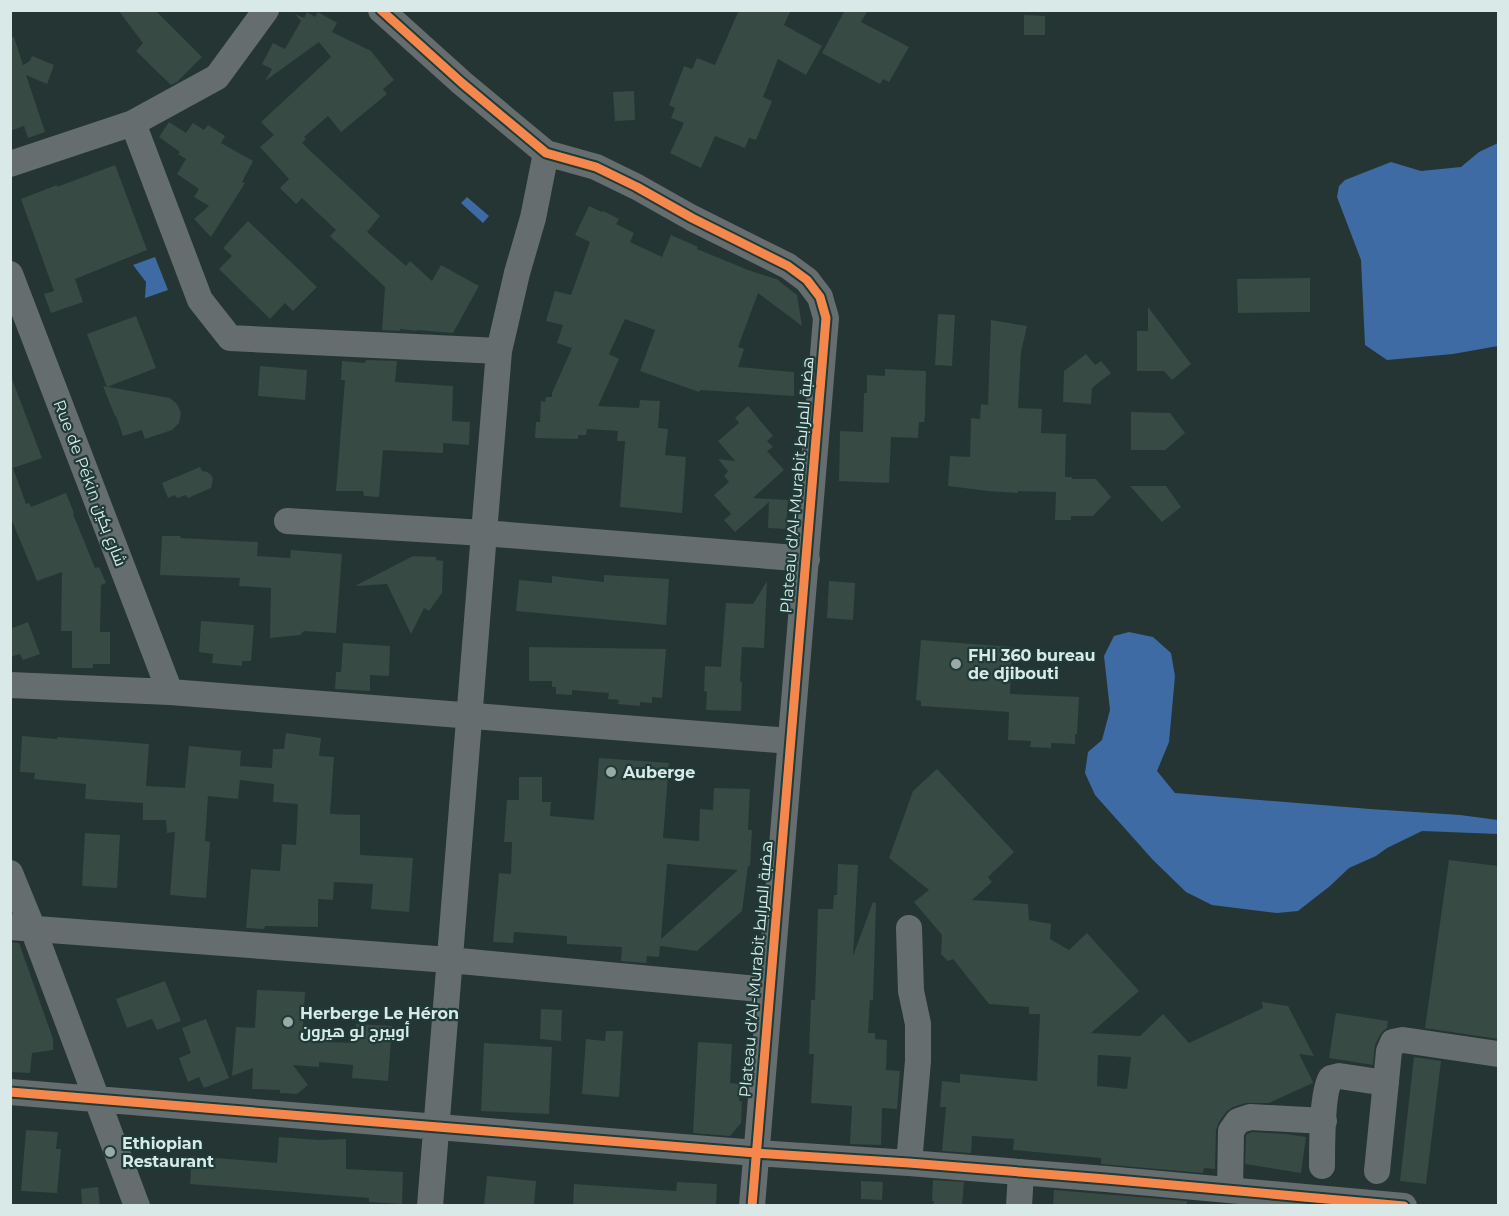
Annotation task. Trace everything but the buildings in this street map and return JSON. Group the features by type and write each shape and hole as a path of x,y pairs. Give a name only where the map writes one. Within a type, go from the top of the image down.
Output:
{"street":[{"path":"10,164 133,123 217,77 266,10"},
{"name":"Plateau d'Al-Murabit هضبة المرابط","path":"381,10 462,83 546,153 596,168 637,187 788,266 807,280 820,297 826,318 752,1206"},
{"path":"133,123 200,300 230,338 500,351"},
{"path":"430,1206 500,351 517,273 533,218 546,153"},
{"name":"Rue de Pékin شارع بكين","path":"10,274 170,692"},
{"path":"287,521 484,533 807,559"},
{"path":"10,685 170,692 790,741"},
{"path":"10,873 22,928 98,1099 138,1206"},
{"path":"22,928 449,960 770,990"},
{"path":"909,928 911,991 918,1024 918,1061 909,1163"},
{"path":"1377,1172 1389,1051 1393,1042 1403,1040 1498,1054"},
{"path":"1322,1166 1327,1084 1331,1078 1339,1076 1386,1083"},
{"path":"10,1092 756,1153 1021,1172 1230,1190 1341,1203 1404,1206"},
{"path":"1230,1190 1231,1131 1238,1121 1250,1117 1324,1121"},
{"path":"1019,1206 1021,1172"}],"water":[{"path":"1498,143 1498,346 1453,354 1387,360 1365,345 1361,260 1337,197 1339,186 1345,180 1391,162 1421,171 1461,167 1479,152"},
{"path":"467,197 489,216 483,223 461,203"},
{"path":"155,257 168,290 145,298 146,282 133,265"},
{"path":"1129,632 1153,637 1171,653 1175,676 1169,742 1157,771 1175,793 1460,815 1498,820 1498,834 1422,831 1349,868 1298,911 1277,913 1212,905 1186,892 1153,860 1095,795 1085,773 1088,752 1102,740 1110,710 1104,656 1114,636"}],"cycle path":[{"path":"381,10 462,83 546,153 596,167 788,266 807,280 820,297 826,318 752,1206"},
{"path":"10,1092 1106,1179 1404,1206"}],"place":[{"name":"FHI 360 bureau de djibouti","path":"956,664"},
{"name":"Auberge","path":"611,772"},
{"name":"Herberge Le Héron أوبيرج لو هيرون","path":"288,1022"},
{"name":"Ethiopian Restaurant","path":"110,1152"}]}
